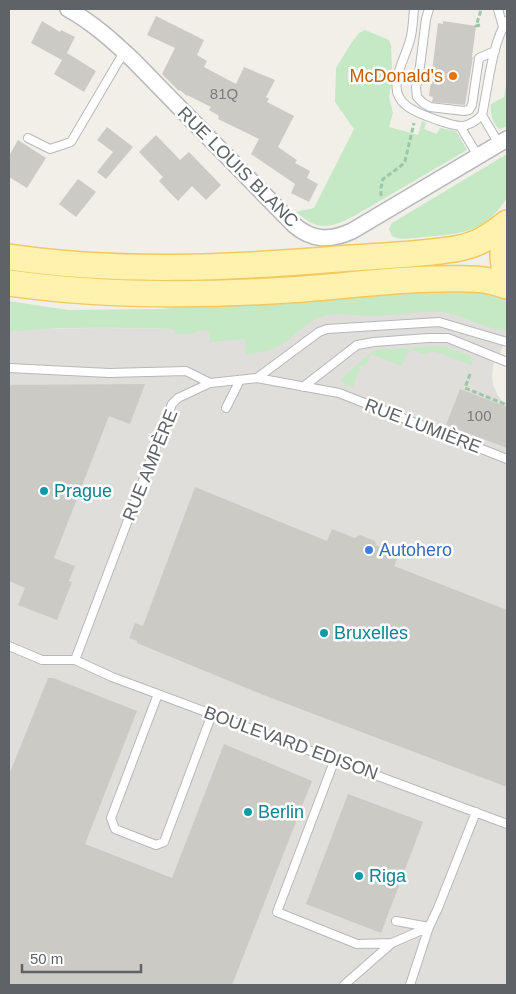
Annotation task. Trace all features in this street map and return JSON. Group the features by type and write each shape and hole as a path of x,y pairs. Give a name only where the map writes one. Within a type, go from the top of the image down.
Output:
{"main road":[{"path":"9,257 82,264 148,267 271,265 460,248 484,240 507,223"},
{"path":"507,227 503,244 504,267 507,277"},
{"path":"9,289 184,294 254,292 392,281 472,278 488,280 507,286"},
{"path":"9,283 56,289"}],"street":[{"name":"RUE LOUIS BLANC","path":"68,9 88,21 111,39 294,225 308,235 321,238 343,235 352,231 503,142"}],"lane":[{"path":"414,9 412,36 396,81 397,93 403,103 416,112 460,126 467,126 482,114 495,51 505,24 498,9"},
{"path":"429,9 416,87 418,97 423,103 430,107 469,110 472,106 478,58 495,51"},
{"path":"28,138 50,149 71,142 124,52"},
{"path":"482,114 503,142"},
{"path":"460,126 478,156"},
{"path":"257,378 319,332 328,329 439,322 507,342"},
{"path":"303,387 357,345 374,342 448,338 507,362"},
{"path":"9,368 109,373 186,371 210,383"},
{"name":"RUE AMPÈRE","path":"75,660 172,404 178,398 210,383 257,378 339,393"},
{"path":"226,408 240,380"},
{"name":"RUE LUMIÈRE","path":"339,393 507,459"},
{"path":"9,646 42,660 75,660"},
{"name":"BOULEVARD EDISON","path":"75,660 158,694 507,824"},
{"path":"158,694 111,818 115,828 156,845 164,842 212,714"},
{"path":"335,759 277,912 357,944 392,943"},
{"path":"410,985 429,927 476,812"},
{"path":"396,921 429,927"},
{"path":"344,985 392,943 429,927"}],"path":[{"path":"480,25 476,26 481,10"},
{"path":"389,210 381,196 382,179 402,166 406,161 416,112"},
{"path":"470,374 465,388 507,405"}],"shaded area":[{"path":"454,298 507,319 507,339 493,366 492,376 497,394 502,401 507,403 507,985 9,985 9,332 33,329 173,329"}],"green space":[{"path":"365,30 389,40 391,46 392,71 389,97 393,113 389,127 418,135 422,121 426,123 424,129 437,134 440,128 456,131 467,150 354,216 337,224 317,225 296,212 314,208 354,129 335,102 336,68 352,42 359,33"},
{"path":"507,80 507,126 500,129 492,118 491,104 504,97"},
{"path":"507,154 507,198 494,214 482,224 466,231 449,235 407,239 392,236 389,229 392,223"},
{"path":"461,288 504,296 507,299 507,330 479,324 452,314 432,311 379,316 333,314 314,320 275,348 246,354 245,339 210,342 208,331 200,330 185,334 176,334 173,329 111,328 70,328 9,332 9,301 68,310 157,309"},
{"path":"437,346 446,347 470,356 473,360 471,365 436,352 424,354 409,348 402,366 371,354 366,366 361,364 353,387 342,381 343,377 374,350"}],"building":[{"path":"156,16 204,40 197,55 207,61 204,67 236,84 244,67 275,80 266,97 269,99 267,102 294,116 278,147 297,160 295,163 310,171 307,178 318,184 309,202 291,193 295,184 251,154 259,139 218,119 219,116 209,110 211,107 179,91 162,74 175,48 147,35"},
{"path":"42,21 60,32 61,30 75,37 67,53 96,71 84,92 54,74 62,60 31,43"},
{"name":"McDonald's","path":"443,21 476,26 465,105 432,102 433,97 429,96 438,23 443,24"},
{"path":"107,127 133,147 106,179 97,172 113,152 97,140"},
{"path":"156,135 180,160 189,152 221,185 206,200 192,186 178,201 159,181 163,177 139,152"},
{"path":"18,140 46,158 27,188 9,177 9,156"},
{"path":"78,179 96,192 76,217 59,204"},
{"name":"Prague","path":"145,384 130,424 109,416 54,558 75,566 69,581 72,582 57,620 18,605 25,588 9,581 9,385"},
{"path":"460,389 507,407 507,448 446,425"},
{"name":"Bruxelles","path":"195,487 327,541 332,529 355,538 360,535 375,541 376,545 399,554 394,566 507,610 507,787 266,696 129,638 135,623 143,626"},
{"name":"Berlin","path":"48,678 53,678 137,711 85,844 172,878 224,744 312,781 232,985 9,985 9,775"},
{"name":"Riga","path":"348,794 423,822 381,933 306,904"}],"place":[{"name":"McDonald's","path":"453,76"},
{"name":"Prague","path":"44,491"},
{"name":"Autohero","path":"369,550"},
{"name":"Bruxelles","path":"324,633"},
{"name":"Berlin","path":"248,812"},
{"name":"Riga","path":"359,876"}]}
